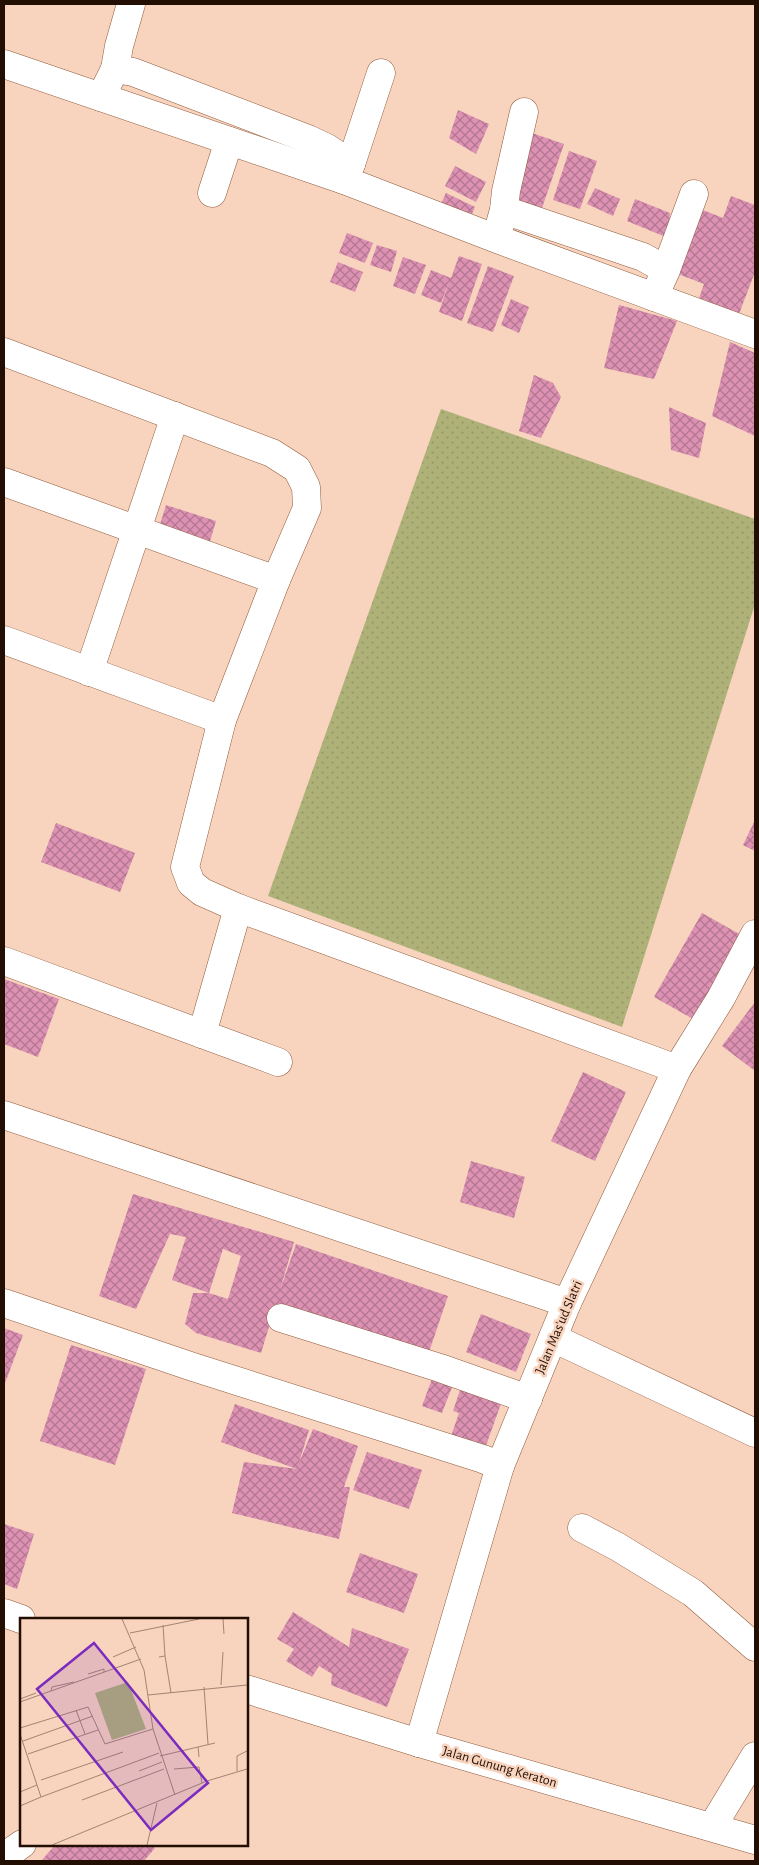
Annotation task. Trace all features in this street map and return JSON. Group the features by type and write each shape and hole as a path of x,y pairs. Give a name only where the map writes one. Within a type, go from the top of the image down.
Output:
{"street":[{"path":"101,97 115,69 130,4"},
{"path":"4,64 229,141 348,172 496,239 755,334"},
{"path":"115,69 133,72 308,139 327,148 348,172"},
{"path":"348,172 381,73"},
{"path":"496,239 504,210 506,191 524,112"},
{"path":"212,193 229,141"},
{"path":"654,297 694,194"},
{"path":"504,210 643,257 666,270"},
{"path":"4,352 272,453 296,469 306,487 307,508 276,580 222,720 185,867 192,883 202,892 238,908 677,1069"},
{"path":"89,672 175,416"},
{"path":"4,482 276,580"},
{"path":"4,640 222,720"},
{"path":"202,1034 238,908"},
{"name":"Jalan Mas'ud Slatri","path":"419,1742 500,1466 567,1303 677,1069 745,970 755,934"},
{"path":"4,961 278,1062"},
{"path":"4,1115 567,1303"},
{"path":"4,1303 193,1367 500,1466"},
{"path":"281,1318 440,1368 528,1399"},
{"path":"553,1338 755,1433"},
{"path":"582,1528 618,1547 693,1593 755,1647"},
{"path":"4,1613 20,1619"},
{"name":"Jalan Gunung Keraton","path":"248,1690 419,1742 755,1840"},
{"path":"712,1827 755,1756"},
{"path":"4,1857 21,1845"}],"green space":[{"path":"441,409 755,519 755,604 622,1027 268,896"}],"building":[{"path":"458,110 489,124 476,154 449,138"},
{"path":"532,133 564,144 541,211 510,201"},
{"path":"569,151 597,161 580,209 553,200"},
{"path":"455,166 486,182 476,202 445,186"},
{"path":"595,188 620,199 613,216 587,204"},
{"path":"446,193 475,207 468,223 438,210"},
{"path":"731,196 755,205 755,272 739,314 699,298 704,284 678,274 703,210 723,218"},
{"path":"635,199 670,213 668,238 627,221"},
{"path":"347,233 373,243 365,263 339,253"},
{"path":"377,245 397,251 391,272 370,265"},
{"path":"459,256 482,264 462,321 439,312 449,282 441,303 421,295 431,270 451,278"},
{"path":"403,257 426,265 415,294 393,286"},
{"path":"338,262 363,272 355,292 330,282"},
{"path":"488,266 514,276 493,332 467,323"},
{"path":"511,299 529,307 519,333 501,325"},
{"path":"619,305 677,321 654,379 604,368"},
{"path":"730,342 755,353 755,436 712,416"},
{"path":"534,375 553,383 561,397 541,438 519,431"},
{"path":"669,407 706,423 699,458 671,450"},
{"path":"166,505 216,521 208,548 158,531"},
{"path":"755,820 755,851 743,845"},
{"path":"56,823 135,853 120,892 41,862"},
{"path":"702,913 741,935 693,1019 654,997"},
{"path":"4,979 59,999 38,1057 4,1044"},
{"path":"755,1002 755,1071 722,1046"},
{"path":"583,1072 626,1092 595,1161 551,1141"},
{"path":"471,1161 525,1177 514,1218 460,1202"},
{"path":"133,1194 294,1242 280,1290 296,1244 448,1296 427,1358 276,1304 261,1353 196,1333 185,1324 193,1293 209,1293 172,1280 186,1237 170,1234 136,1309 99,1296","holes":["223,1249 241,1256 228,1299 209,1293"]},
{"path":"481,1314 531,1334 516,1372 466,1352"},
{"path":"4,1328 23,1335 4,1386"},
{"path":"71,1345 146,1369 115,1465 40,1441"},
{"path":"432,1379 452,1387 442,1413 422,1406"},
{"path":"462,1384 503,1398 483,1454 449,1442 459,1413 453,1411"},
{"path":"235,1404 309,1430 299,1463 313,1429 358,1446 344,1487 350,1487 339,1539 232,1513 244,1462 297,1469 221,1442"},
{"path":"367,1452 422,1470 409,1509 353,1490"},
{"path":"4,1524 34,1534 17,1589 4,1584"},
{"path":"360,1553 418,1574 404,1613 346,1592"},
{"path":"293,1612 349,1647 352,1628 409,1649 387,1707 331,1685 332,1674 319,1666 312,1677 286,1661 294,1649 277,1639"},
{"path":"55,1845 151,1845 155,1848 144,1861 41,1861"}]}
